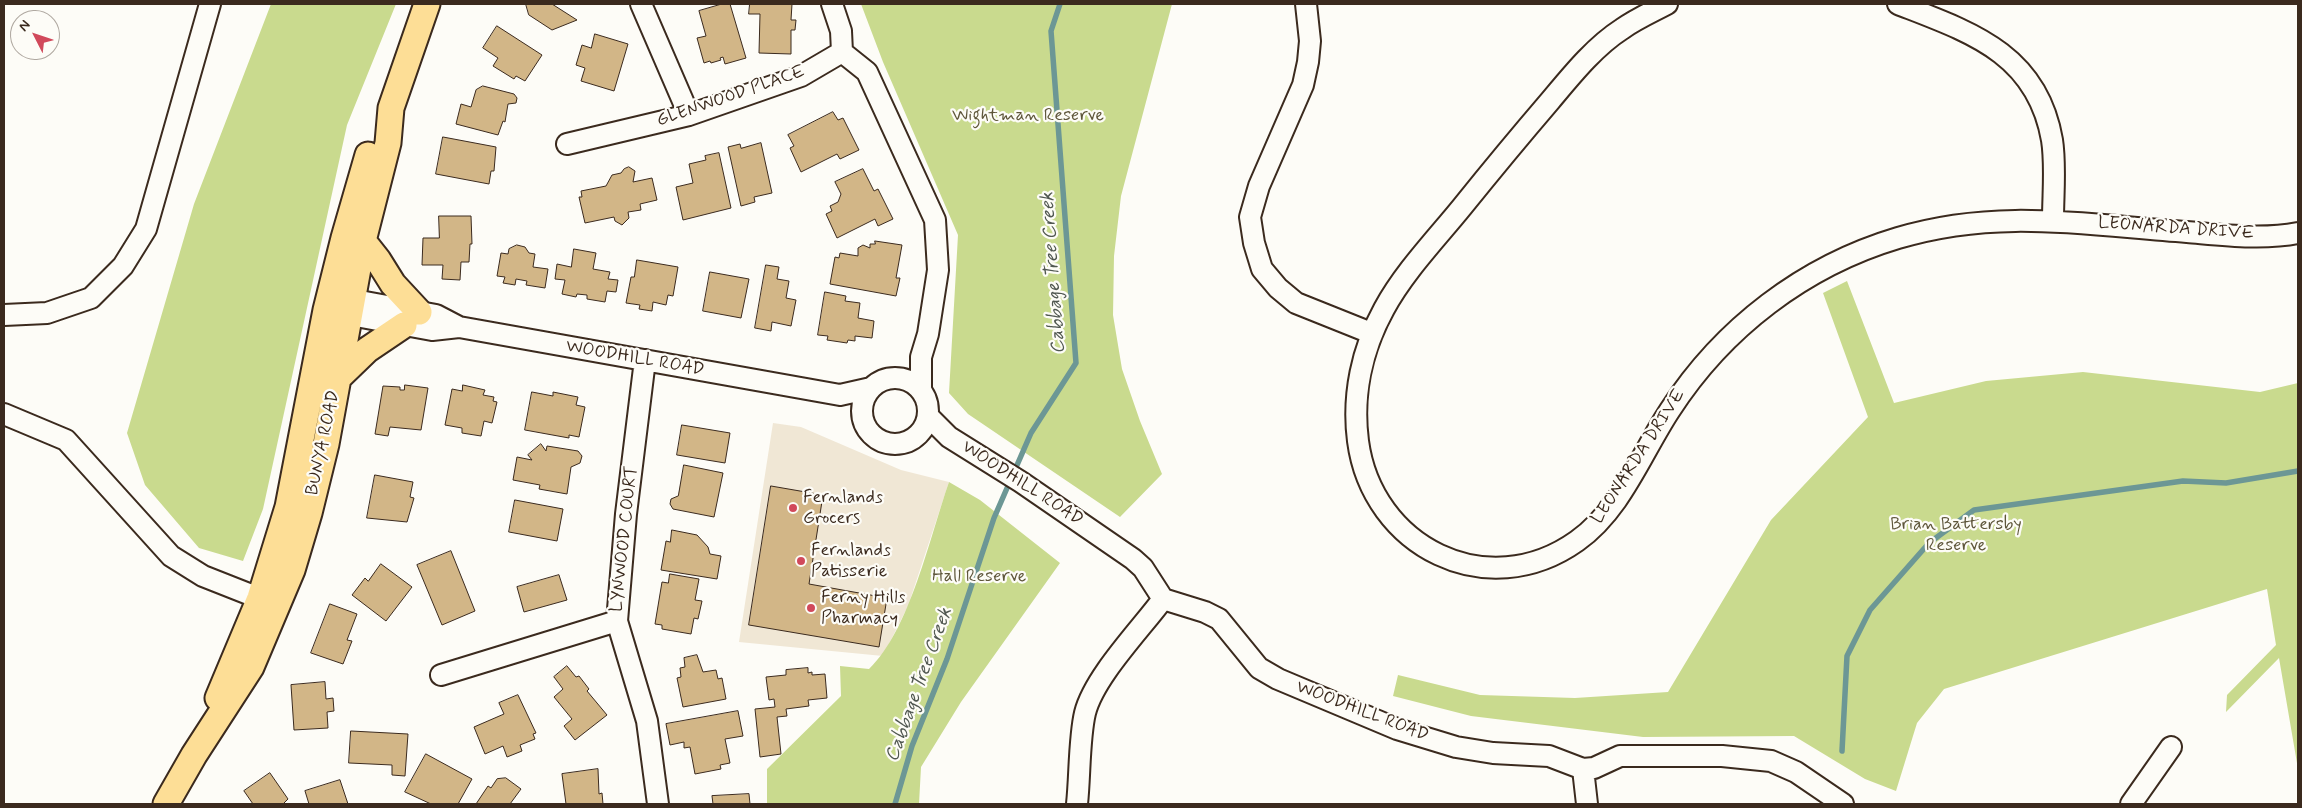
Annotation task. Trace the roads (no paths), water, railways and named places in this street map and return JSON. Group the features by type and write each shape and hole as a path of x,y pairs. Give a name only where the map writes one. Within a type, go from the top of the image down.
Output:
{"main road":[{"name":"BUNYA ROAD","path":"269,602 292,570 309,513 338,378 339,305 363,241 388,143 392,108 427,4"},
{"name":"BUNYA ROAD","path":"166,804 194,755 251,667 269,602 288,507 339,305 373,137 392,108"},
{"path":"338,378 367,350 412,318 378,260 363,241"}],"street":[{"path":"4,315 48,313 91,298 124,266 146,229 210,4"},
{"path":"642,4 689,115"},
{"path":"832,4 841,31 842,52 867,72 935,220 938,270 928,334 921,357 921,390 928,407 925,425 904,443 886,443 871,434 863,419 862,411 866,395 871,388"},
{"path":"1306,4 1310,41 1303,85 1258,186 1250,216 1254,243 1262,269 1278,288 1296,303 1371,333"},
{"name":"LEONARDA DRIVE","path":"1667,4 1620,30 1581,65 1424,254 1389,300 1371,333 1361,371 1356,407 1362,465 1371,489 1384,510 1404,532 1431,552 1457,562 1481,566 1515,568 1539,561 1573,544 1600,523 1692,378 1723,343 1749,319 1792,286 1827,266 1897,238 1953,224 1997,220 2053,220 2238,236 2298,233"},
{"path":"1898,4 1956,27 1990,44 2011,62 2032,87 2046,113 2052,142 2053,220"},
{"name":"GLENWOOD PLACE","path":"568,144 689,115 801,76 842,52"},
{"name":"WOODHILL ROAD","path":"339,305 412,318 432,330 459,328 840,395 871,388 884,380 900,378"},
{"path":"900,378 921,357"},
{"name":"LYNWOOD COURT","path":"646,360 626,514 617,621 647,722 658,804"},
{"path":"900,378 908,380 921,390"},
{"name":"WOODHILL ROAD","path":"840,395 862,411"},
{"path":"4,414 66,440 171,556 203,576 269,602"},
{"name":"WOODHILL ROAD","path":"925,425 949,437 1021,482 1133,559 1149,576 1163,599 1204,612 1219,619 1259,668 1278,679 1397,728 1456,747 1494,753 1549,756 1583,769"},
{"path":"1077,804 1085,713 1092,695 1102,678 1163,599"},
{"path":"441,675 617,621"},
{"path":"2131,804 2170,747"},
{"path":"1588,804 1583,769 1599,766 1620,756 1722,756 1771,761 1796,772 1843,804"}],"waterway":[{"name":"Cabbage Tree Creek","path":"895,804 912,746 947,659 994,518 1031,433 1076,363 1051,31 1060,4"},
{"path":"1842,751 1847,656 1870,610 1929,543 1974,510 2183,481 2226,483 2298,471"}],"place":[{"name":"Fernlands Grocers","path":"793,508"},
{"name":"Fernlands Patisserie","path":"801,561"},
{"name":"Ferny Hills Pharmacy","path":"811,608"}],"park label":[{"name":"Wightman Reserve","path":"1028,116"},
{"name":"Brian Battersby Reserve","path":"1956,535"},
{"name":"Hall Reserve","path":"979,577"}]}
